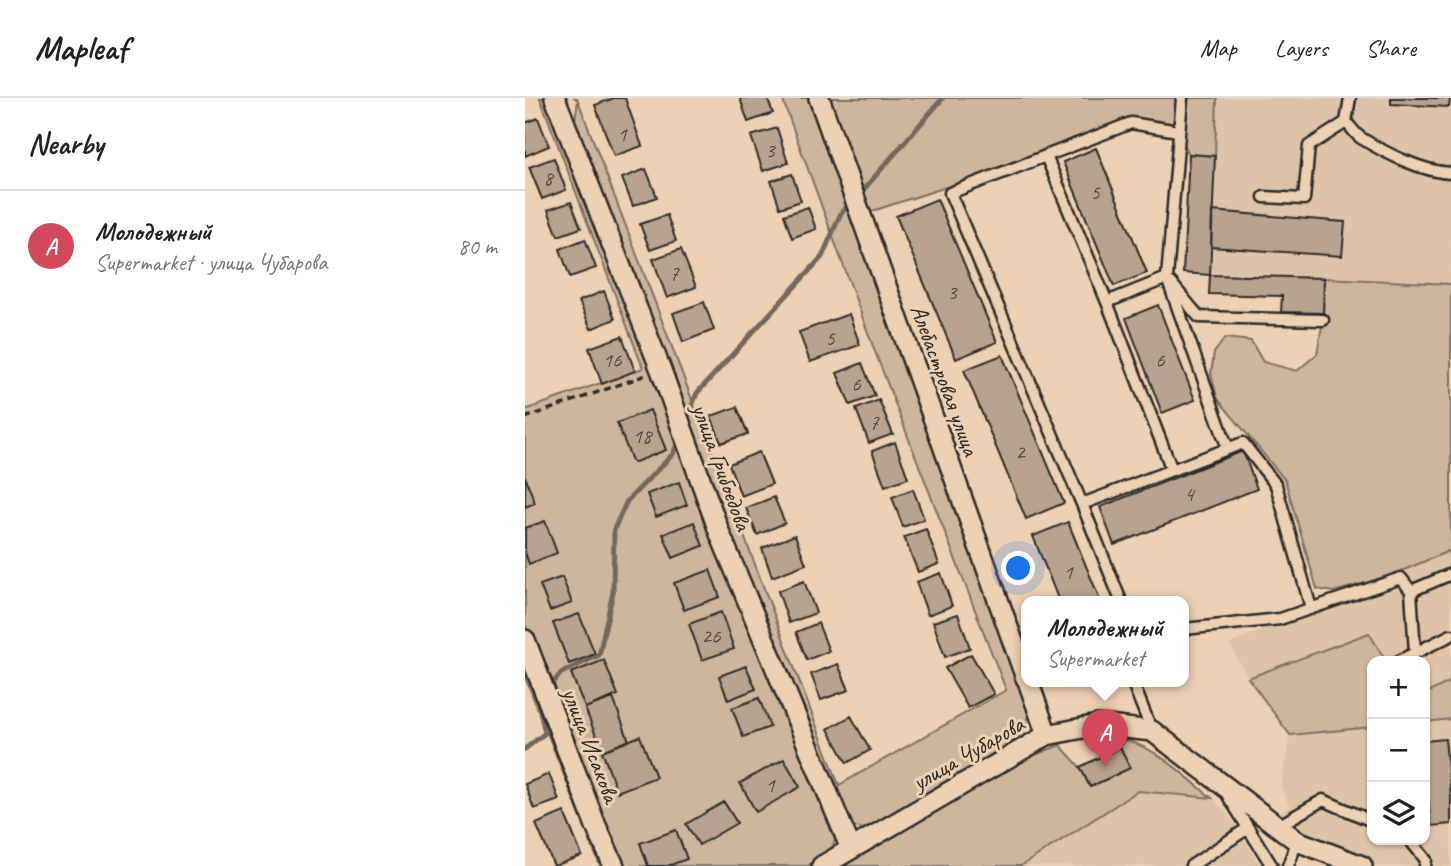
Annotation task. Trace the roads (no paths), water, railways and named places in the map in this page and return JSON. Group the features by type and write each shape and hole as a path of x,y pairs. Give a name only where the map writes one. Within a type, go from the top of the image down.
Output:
{"street":[{"name":"улица Грибоедова","path":"555,98 661,370 720,534 851,849"},
{"name":"Алебастровая улица","path":"819,98 1021,662"},
{"name":"улица Исакова","path":"525,640 614,866"},
{"name":"Алебастровая улица","path":"1030,687 1047,736"},
{"name":"улица Чубарова","path":"823,866 1047,736 1098,725 1152,731"},
{"path":"1152,731 1297,841 1362,866"}],"lane":[{"path":"1182,98 1167,278 1228,449"},
{"path":"1264,197 1304,199 1309,146 1346,121 1350,98"},
{"path":"1346,121 1359,137 1437,173 1451,173"},
{"path":"1119,596 1083,504 950,193 1131,123 1178,131"},
{"path":"1046,156 1107,302 1172,470"},
{"path":"1107,302 1167,278"},
{"path":"1167,278 1199,317 1322,320"},
{"path":"1083,504 1243,443 1276,485 1311,608"},
{"path":"1411,591 1451,574"},
{"path":"1189,628 1280,619 1401,578 1411,591 1415,652"},
{"path":"1408,656 1451,635"},
{"path":"1134,687 1152,731"},
{"path":"1219,781 1272,866"},
{"path":"1278,826 1323,800 1367,819"},
{"path":"1191,866 1248,828"},
{"path":"1288,866 1297,841"},
{"path":"1414,845 1426,860 1425,866"}],"waterway":[{"path":"858,196 943,98"},
{"path":"686,421 697,393 822,257 841,213 851,203"},
{"path":"548,690 561,673 599,655 613,592 614,529 627,501 673,454 680,437"},
{"path":"525,749 545,733 538,703 542,697"}],"place":[{"name":"Молодежный","path":"1105,767"}]}
